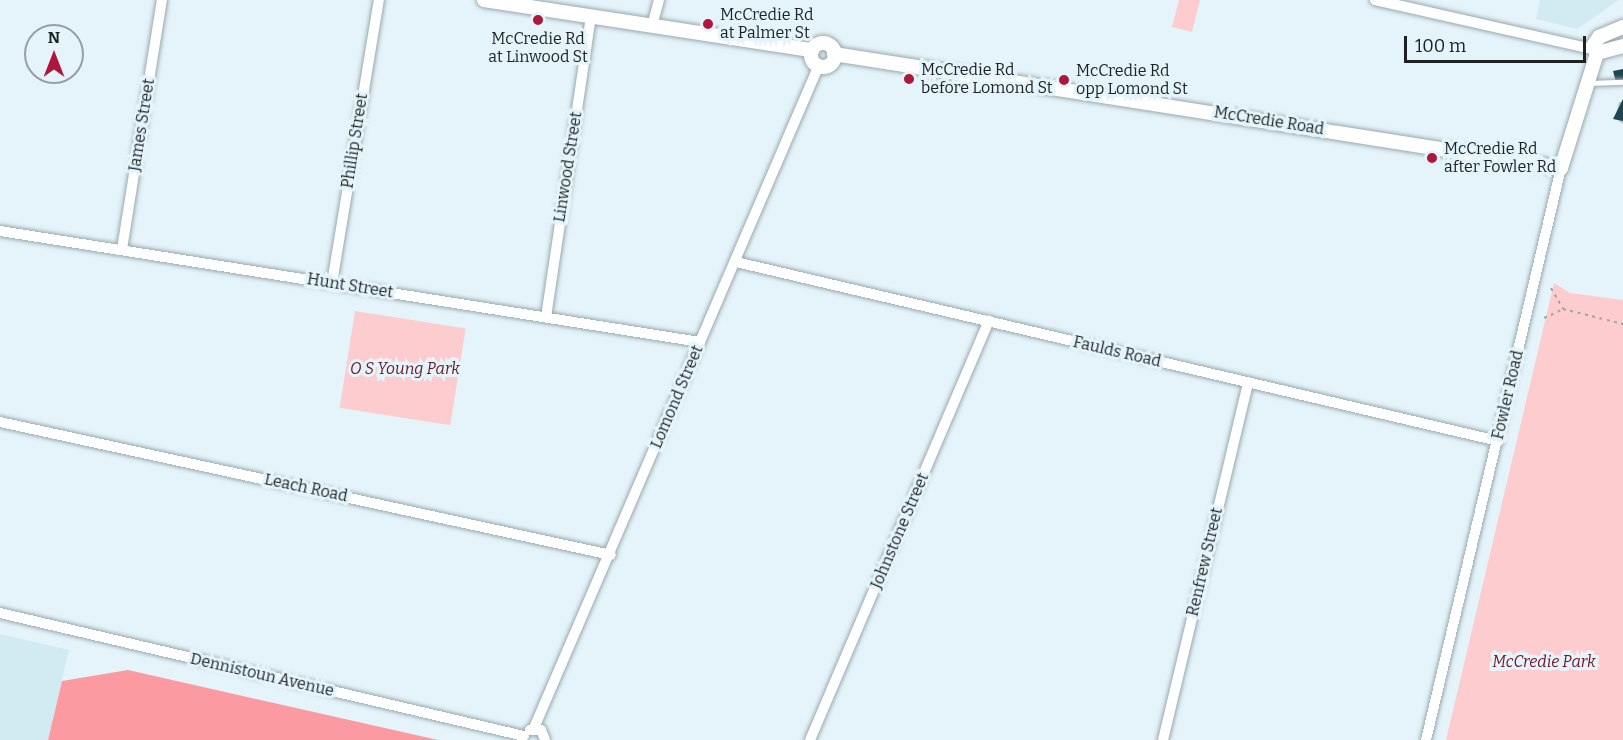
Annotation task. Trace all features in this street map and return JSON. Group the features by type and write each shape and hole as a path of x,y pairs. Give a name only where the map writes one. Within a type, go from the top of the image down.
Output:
{"main road":[{"path":"483,0 812,50 819,65 830,64 834,54"},
{"path":"1595,51 1602,34 1623,27"},
{"name":"McCredie Road","path":"812,50 826,43 834,54 1562,168"},
{"path":"1595,51 1623,46"},
{"name":"Fowler Road","path":"1562,168 1584,82 1595,51"}],"street":[{"name":"James Street","path":"122,249 162,0"},
{"name":"Phillip Street","path":"332,283 379,0"},
{"path":"652,26 659,0"},
{"path":"1375,0 1595,51"},
{"name":"Linwood Street","path":"546,317 591,17"},
{"name":"Lomond Street","path":"534,728 611,555 819,65"},
{"name":"Fowler Road","path":"1426,740 1562,168"},
{"name":"Hunt Street","path":"0,231 700,342"},
{"name":"Faulds Road","path":"736,262 1498,441"},
{"name":"Johnstone Street","path":"810,740 989,321"},
{"name":"Renfrew Street","path":"1163,740 1248,383"},
{"name":"Leach Road","path":"0,422 611,555"},
{"name":"Dennistoun Avenue","path":"0,613 524,738"},
{"path":"524,738 534,728 544,740"}],"lane":[{"path":"1584,82 1603,86 1623,82"}],"path":[{"path":"1551,288 1563,309"},
{"path":"1544,318 1563,309 1623,324"}],"shaded area":[{"path":"1540,0 1619,0 1577,29 1536,19"},
{"path":"0,634 69,650 48,740 0,740"},
{"path":"128,670 438,740 48,740 62,681"}],"green space":[{"path":"1179,0 1200,0 1192,32 1172,27"},
{"name":"McCredie Park","path":"1554,283 1570,293 1623,300 1623,740 1446,740"},
{"name":"O S Young Park","path":"355,311 466,329 450,425 340,408"}],"building":[{"path":"1623,69 1623,80 1616,82 1613,71"},
{"path":"1623,99 1623,121 1613,119"}],"place":[{"name":"McCredie Rd at Linwood St","path":"538,20"},
{"name":"McCredie Rd at Palmer St","path":"708,24"},
{"name":"McCredie Rd before Lomond St","path":"909,79"},
{"name":"McCredie Rd opp Lomond St","path":"1064,80"},
{"name":"McCredie Rd after Fowler Rd","path":"1432,158"}]}
